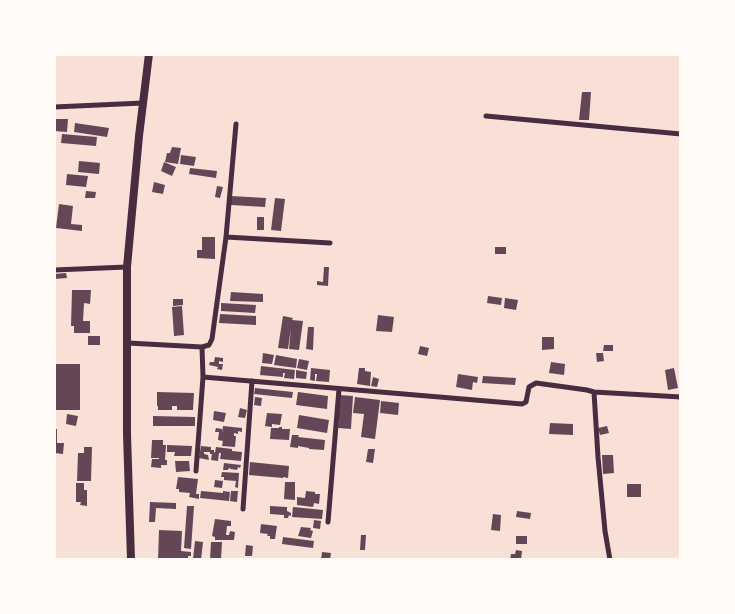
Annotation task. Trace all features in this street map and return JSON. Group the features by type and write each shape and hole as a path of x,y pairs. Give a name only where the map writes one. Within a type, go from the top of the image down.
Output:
{"highway":[{"path":"131,560 127,434 127,267 149,54"}],"street":[{"path":"54,107 143,103"},
{"path":"486,116 681,134"},
{"path":"128,343 202,347 209,345 212,339 226,237 237,124"},
{"path":"226,237 330,243"},
{"path":"54,270 127,267"},
{"path":"196,471 203,377 202,347"},
{"path":"203,377 522,404 526,402 529,387 536,383 594,392 681,397"},
{"path":"243,508 252,381"},
{"path":"328,522 339,389"},
{"path":"594,392 605,531 610,560"}],"building":[{"path":"582,92 591,92 589,120 579,120"},
{"path":"54,119 68,119 67,132 54,131"},
{"path":"75,123 109,128 107,137 74,132"},
{"path":"62,134 97,137 96,146 61,143"},
{"path":"172,147 181,148 178,164 165,162 167,153 170,153"},
{"path":"181,155 196,157 194,166 180,164"},
{"path":"79,161 100,163 99,174 78,172"},
{"path":"164,162 176,167 172,176 161,171"},
{"path":"190,168 217,171 216,178 189,174"},
{"path":"67,174 88,176 86,187 66,185"},
{"path":"154,182 165,185 163,194 152,192"},
{"path":"217,186 223,187 220,198 215,197"},
{"path":"86,191 96,192 95,198 85,198"},
{"path":"231,196 266,198 265,207 231,205"},
{"path":"275,198 285,199 281,231 271,230"},
{"path":"59,204 73,206 71,224 82,225 82,231 56,228"},
{"path":"257,217 264,217 264,230 257,230"},
{"path":"202,237 215,237 215,259 197,258 197,250 202,250"},
{"path":"495,247 506,247 506,254 495,254"},
{"path":"324,267 329,267 328,286 317,285 317,281 323,282"},
{"path":"66,273 67,278 54,279 54,274"},
{"path":"72,290 91,290 90,304 84,303 83,321 90,321 90,333 74,333 74,326 71,326"},
{"path":"231,292 263,294 263,302 230,301"},
{"path":"488,296 502,298 501,305 487,303"},
{"path":"505,298 518,300 516,310 504,308"},
{"path":"173,299 183,299 183,305 173,306"},
{"path":"221,303 256,305 255,313 221,311"},
{"path":"182,306 184,335 174,336 172,307"},
{"path":"220,314 256,316 256,325 219,323"},
{"path":"378,315 394,317 392,332 376,331"},
{"path":"283,316 303,321 299,350 289,349 291,328 288,349 278,348"},
{"path":"308,327 314,327 313,350 306,349"},
{"path":"88,336 100,336 100,345 88,345"},
{"path":"542,337 554,337 554,349 542,350"},
{"path":"604,345 613,345 613,351 603,351"},
{"path":"420,346 429,348 427,356 418,354"},
{"path":"263,353 274,355 272,364 262,363"},
{"path":"596,353 603,353 604,361 597,362"},
{"path":"276,355 297,359 296,368 274,365"},
{"path":"215,357 223,358 223,362 219,361 219,364 223,364 222,370 209,365 210,362 214,362"},
{"path":"299,359 309,361 307,370 297,368"},
{"path":"551,362 565,364 564,375 549,373"},
{"path":"55,364 80,364 80,410 55,410"},
{"path":"261,366 295,370 294,379 284,378 285,373 283,377 260,375"},
{"path":"311,368 330,370 329,382 316,381 317,374 315,374 315,381 310,380"},
{"path":"359,368 365,368 365,371 371,372 370,386 357,384"},
{"path":"674,368 678,388 668,390 665,370"},
{"path":"296,370 307,372 306,379 296,378"},
{"path":"458,374 478,377 477,383 473,382 472,390 456,387"},
{"path":"483,376 516,378 515,385 482,383"},
{"path":"373,377 379,379 377,387 371,386"},
{"path":"255,388 293,392 292,398 254,394"},
{"path":"157,392 194,393 193,410 177,410 177,406 172,406 172,410 158,410"},
{"path":"298,392 328,396 327,409 296,405"},
{"path":"340,395 353,396 351,429 338,428"},
{"path":"255,397 262,398 261,406 254,405"},
{"path":"355,397 380,400 375,439 361,437 364,414 353,413"},
{"path":"381,401 399,403 398,415 380,413"},
{"path":"240,408 247,410 245,418 238,417"},
{"path":"214,411 226,413 224,422 213,420"},
{"path":"267,413 282,414 280,425 265,426"},
{"path":"67,414 78,416 76,426 66,424"},
{"path":"299,415 329,420 327,433 297,428"},
{"path":"153,416 195,417 195,426 153,426"},
{"path":"550,423 573,424 573,435 549,434"},
{"path":"223,426 242,428 242,432 234,433 235,447 222,446 223,441 218,440 219,432 215,432 216,428 222,429 222,433"},
{"path":"607,426 609,433 600,435 598,428"},
{"path":"271,428 290,429 289,440 270,439"},
{"path":"54,429 57,429 57,443 64,443 63,454 54,453"},
{"path":"292,435 325,440 324,450 290,447"},
{"path":"152,440 163,440 163,445 166,445 167,465 161,465 161,468 151,467 152,459 159,459 151,458"},
{"path":"167,445 192,446 191,456 174,456 175,452 167,452"},
{"path":"201,446 211,447 215,453 216,447 242,452 241,461 220,459 221,453 219,453 218,461 211,460 210,452 204,452 208,455 209,460 199,458"},
{"path":"84,447 92,447 91,481 77,481 78,453 84,453"},
{"path":"368,449 375,449 373,463 366,462"},
{"path":"602,455 613,455 614,473 603,474"},
{"path":"175,461 189,461 190,471 176,472"},
{"path":"250,462 289,466 288,478 249,475"},
{"path":"224,463 241,465 237,470 229,468 223,470"},
{"path":"222,472 239,473 238,488 235,487 236,481 224,480 224,477 221,477"},
{"path":"178,477 198,479 196,494 199,494 199,499 189,497 190,493 179,492 179,489 176,489"},
{"path":"215,480 223,481 222,488 214,487"},
{"path":"285,482 295,482 295,500 284,499"},
{"path":"76,483 84,483 84,490 87,490 87,506 76,502"},
{"path":"627,484 641,484 641,497 627,497"},
{"path":"201,491 230,492 229,501 200,498"},
{"path":"231,491 238,491 237,502 230,501"},
{"path":"306,491 320,494 319,504 314,503 313,507 297,505 297,497 305,498"},
{"path":"150,502 176,503 176,509 156,508 155,522 149,522"},
{"path":"187,506 194,506 191,549 184,548"},
{"path":"270,506 287,507 291,516 284,518 284,515 270,514"},
{"path":"293,507 323,510 322,519 292,517"},
{"path":"517,511 531,513 530,519 516,517"},
{"path":"493,514 501,515 500,531 491,530"},
{"path":"215,519 231,521 231,526 227,526 226,535 229,535 230,531 235,532 234,540 215,540 212,536"},
{"path":"314,520 321,521 320,529 313,528"},
{"path":"261,524 277,526 275,539 270,539 268,534 260,533"},
{"path":"301,527 311,528 310,530 313,531 311,538 298,536"},
{"path":"159,530 182,531 181,551 191,552 188,560 158,560"},
{"path":"361,535 366,535 365,550 360,550"},
{"path":"516,536 527,536 527,544 516,544"},
{"path":"283,537 314,541 313,548 282,544"},
{"path":"195,541 203,542 201,560 193,559"},
{"path":"211,542 222,542 221,560 210,560"},
{"path":"246,545 253,546 252,556 245,556"},
{"path":"516,550 522,551 521,560 510,560 511,554 515,554"},
{"path":"322,552 331,553 330,560 321,560"}]}
